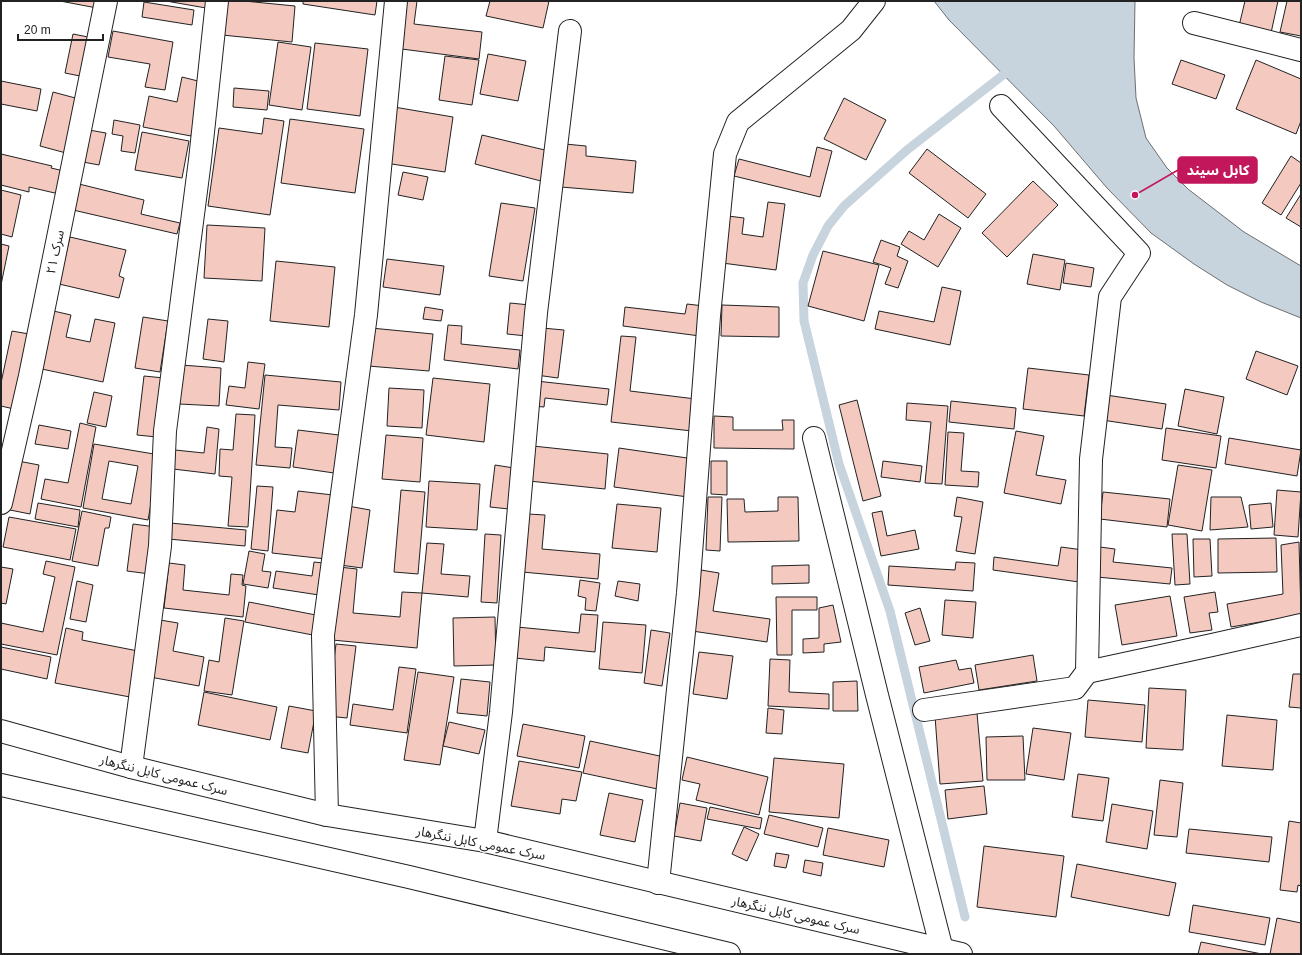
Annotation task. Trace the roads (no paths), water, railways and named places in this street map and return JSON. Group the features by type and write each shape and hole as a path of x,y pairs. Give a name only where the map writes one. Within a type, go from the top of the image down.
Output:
{"main road":[{"name":"سرک ۲۱","path":"1,503 31,368 106,1"},
{"path":"131,767 160,546 165,431 200,160 217,1"},
{"path":"327,815 323,636 366,315 396,1"},
{"path":"658,883 688,593 709,316 725,154 738,122 851,30 874,1"},
{"path":"1194,23 1301,50"},
{"path":"485,841 502,712 536,313 570,31"},
{"path":"924,710 1075,688 1088,672 1091,459 1110,297 1138,253 1001,106"},
{"path":"814,438 877,696 952,952"},
{"path":"1088,672 1301,625"},
{"name":"سرک عمومی کابل ننگرهار","path":"1,731 131,767 327,815 485,841 952,952"},
{"path":"1,785 402,875 729,954"}],"waterway":[{"path":"965,917 890,611 839,464 804,321 803,283 813,255 828,226 844,206 907,150 1012,68"}],"place":[{"name":"کابل سيند","path":"1135,195"}]}
